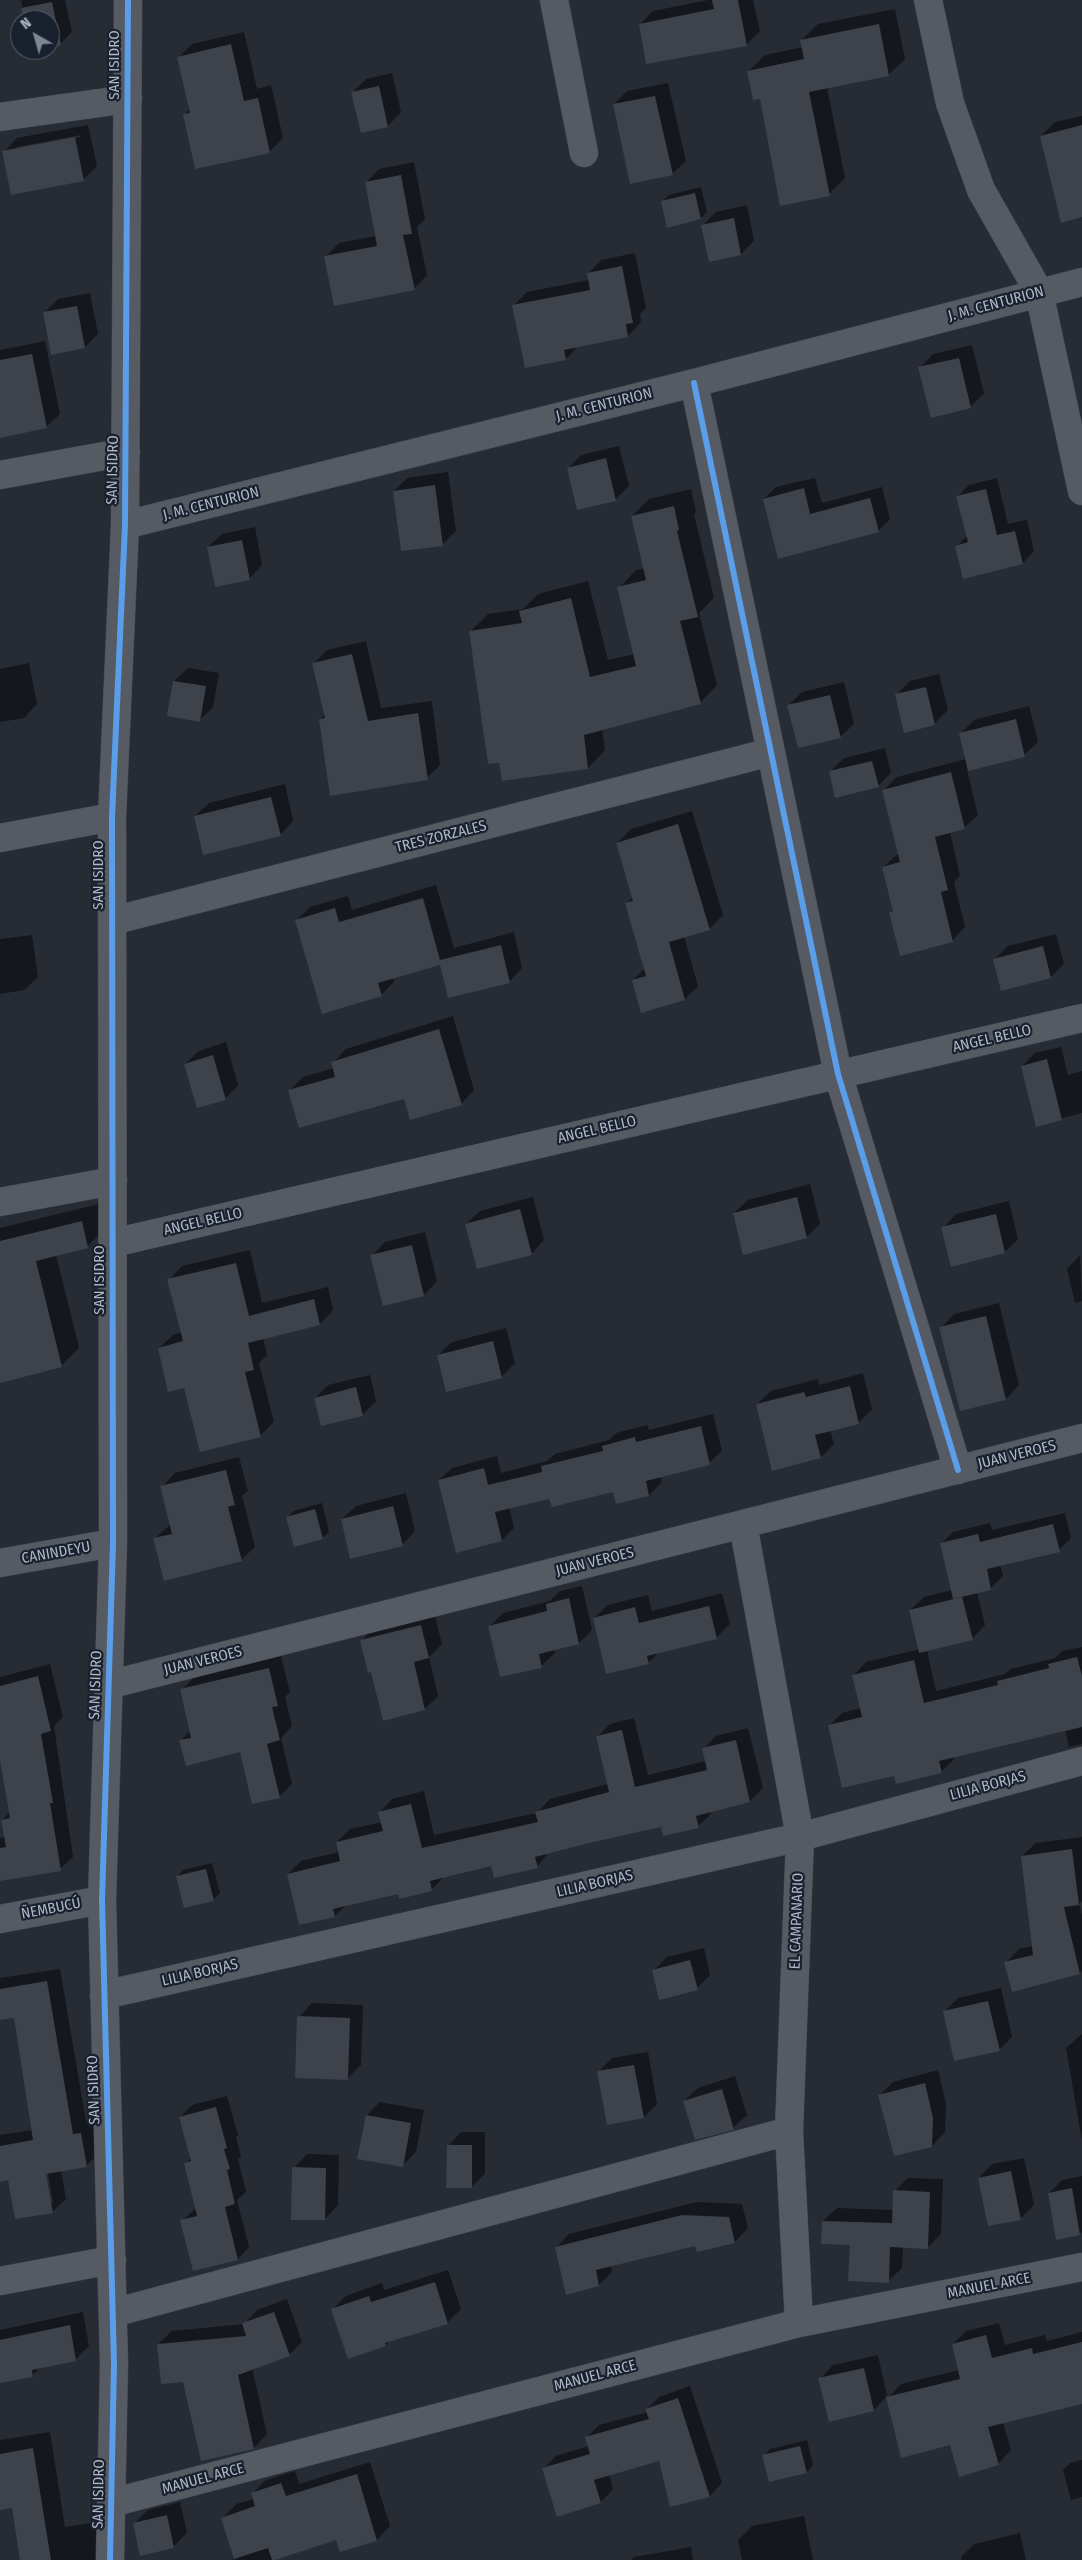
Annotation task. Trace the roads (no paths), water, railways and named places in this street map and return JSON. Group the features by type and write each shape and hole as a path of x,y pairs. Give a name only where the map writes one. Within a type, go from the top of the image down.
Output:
{"street":[{"name":"SAN ISIDRO","path":"110,2560 113,2313 102,1900 113,1543 112,817 125,525 128,0"},
{"path":"554,0 584,153"},
{"path":"928,0 950,103 981,190 1039,292 1082,491"},
{"path":"0,117 128,99"},
{"name":"J. M. CENTURION","path":"125,525 694,383 1082,282"},
{"path":"694,383 838,1074 958,1470"},
{"path":"0,475 126,452"},
{"name":"TRES ZORZALES","path":"112,921 771,752"},
{"path":"0,838 112,817"},
{"name":"ANGEL BELLO","path":"113,1243 1082,1018"},
{"path":"0,1202 113,1181"},
{"name":"JUAN VEROES","path":"108,1685 1082,1438"},
{"name":"EL CAMPANARIO","path":"743,1524 800,1837 789,2131 799,2323"},
{"name":"CANINDEYU","path":"0,1563 113,1543"},
{"name":"LILIA BORJAS","path":"104,1995 800,1837 1082,1761"},
{"name":"ÑEMBUCÚ","path":"0,1919 102,1900"},
{"path":"113,2313 789,2131"},
{"path":"0,2281 112,2260"},
{"name":"MANUEL ARCE","path":"111,2502 799,2323 1082,2267"}]}
